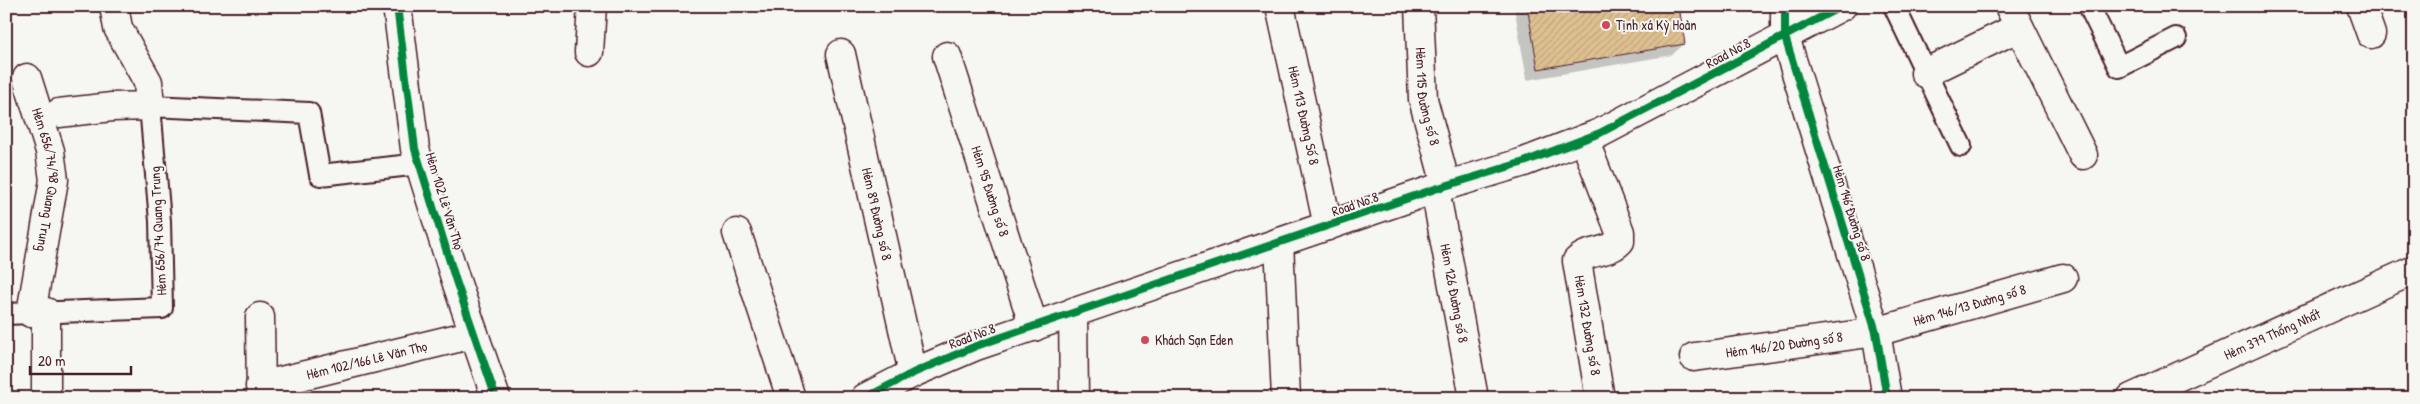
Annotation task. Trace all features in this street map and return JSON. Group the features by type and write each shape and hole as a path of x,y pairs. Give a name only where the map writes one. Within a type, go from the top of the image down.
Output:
{"street":[{"name":"Hẻm 656/74 Quang Trung","path":"114,6 118,28 148,82 150,106"},
{"name":"Hẻm 102 Lê Văn Thọ","path":"397,6 415,149 496,398"},
{"path":"589,52 592,6"},
{"name":"Hẻm 113 Đường Số 8","path":"1280,6 1328,226"},
{"name":"Hẻm 115 Đường số 8","path":"1419,6 1423,99 1440,187"},
{"name":"Hẻm 146 Đường số 8","path":"1785,6 1785,38 1876,332 1888,398"},
{"name":"Road No.8","path":"865,398 913,373 976,346 1440,187 1524,162 1584,139 1645,111 1842,6"},
{"path":"2360,6 2370,34"},
{"path":"1926,74 2014,17 2083,155"},
{"name":"Hẻm 89 Đường số 8","path":"841,54 913,373"},
{"name":"Hẻm 95 Đường số 8","path":"947,56 1034,327"},
{"name":"Hẻm 656/74/98 Quang Trung","path":"27,78 50,151 54,180 28,313 46,398"},
{"path":"59,114 112,107 150,106"},
{"name":"Hẻm 132 Đường số 8","path":"1584,139 1620,232 1620,241 1613,249 1582,256 1577,261 1600,398"},
{"name":"Hẻm 126 Đường số 8","path":"1440,187 1474,398"},
{"path":"737,233 791,398"},
{"path":"1279,242 1286,398"},
{"name":"Hẻm 379 Thống Nhất","path":"2131,398 2414,270"},
{"name":"Hẻm 146/13 Đường số 8","path":"1876,332 2063,278"},
{"path":"1073,312 1074,398"},
{"name":"Hẻm 102/166 Lê Văn Thọ","path":"260,317 260,392 474,334"},
{"name":"Hẻm 146/20 Đường số 8","path":"1694,357 1876,332"}],"lane":[{"path":"1894,6 1961,146"},
{"path":"2088,6 2119,67 2176,38"},
{"path":"150,106 309,113 320,175 420,164"},
{"name":"Hẻm 656/74 Quang Trung","path":"28,313 162,308 160,220 150,106"}],"building":[{"name":"Tịnh xá Kỳ Hoàn","path":"1527,6 1679,6 1685,44 1538,69"}],"cycle path":[{"path":"397,6 415,149 456,281 496,398"},
{"path":"1785,6 1785,37 1876,332 1887,398"},
{"path":"865,398 913,373 976,346 1435,189 1524,162 1600,133 1842,6"}],"place":[{"name":"Tịnh xá Kỳ Hoàn","path":"1606,25"},
{"name":"Khách Sạn Eden","path":"1145,340"}]}
